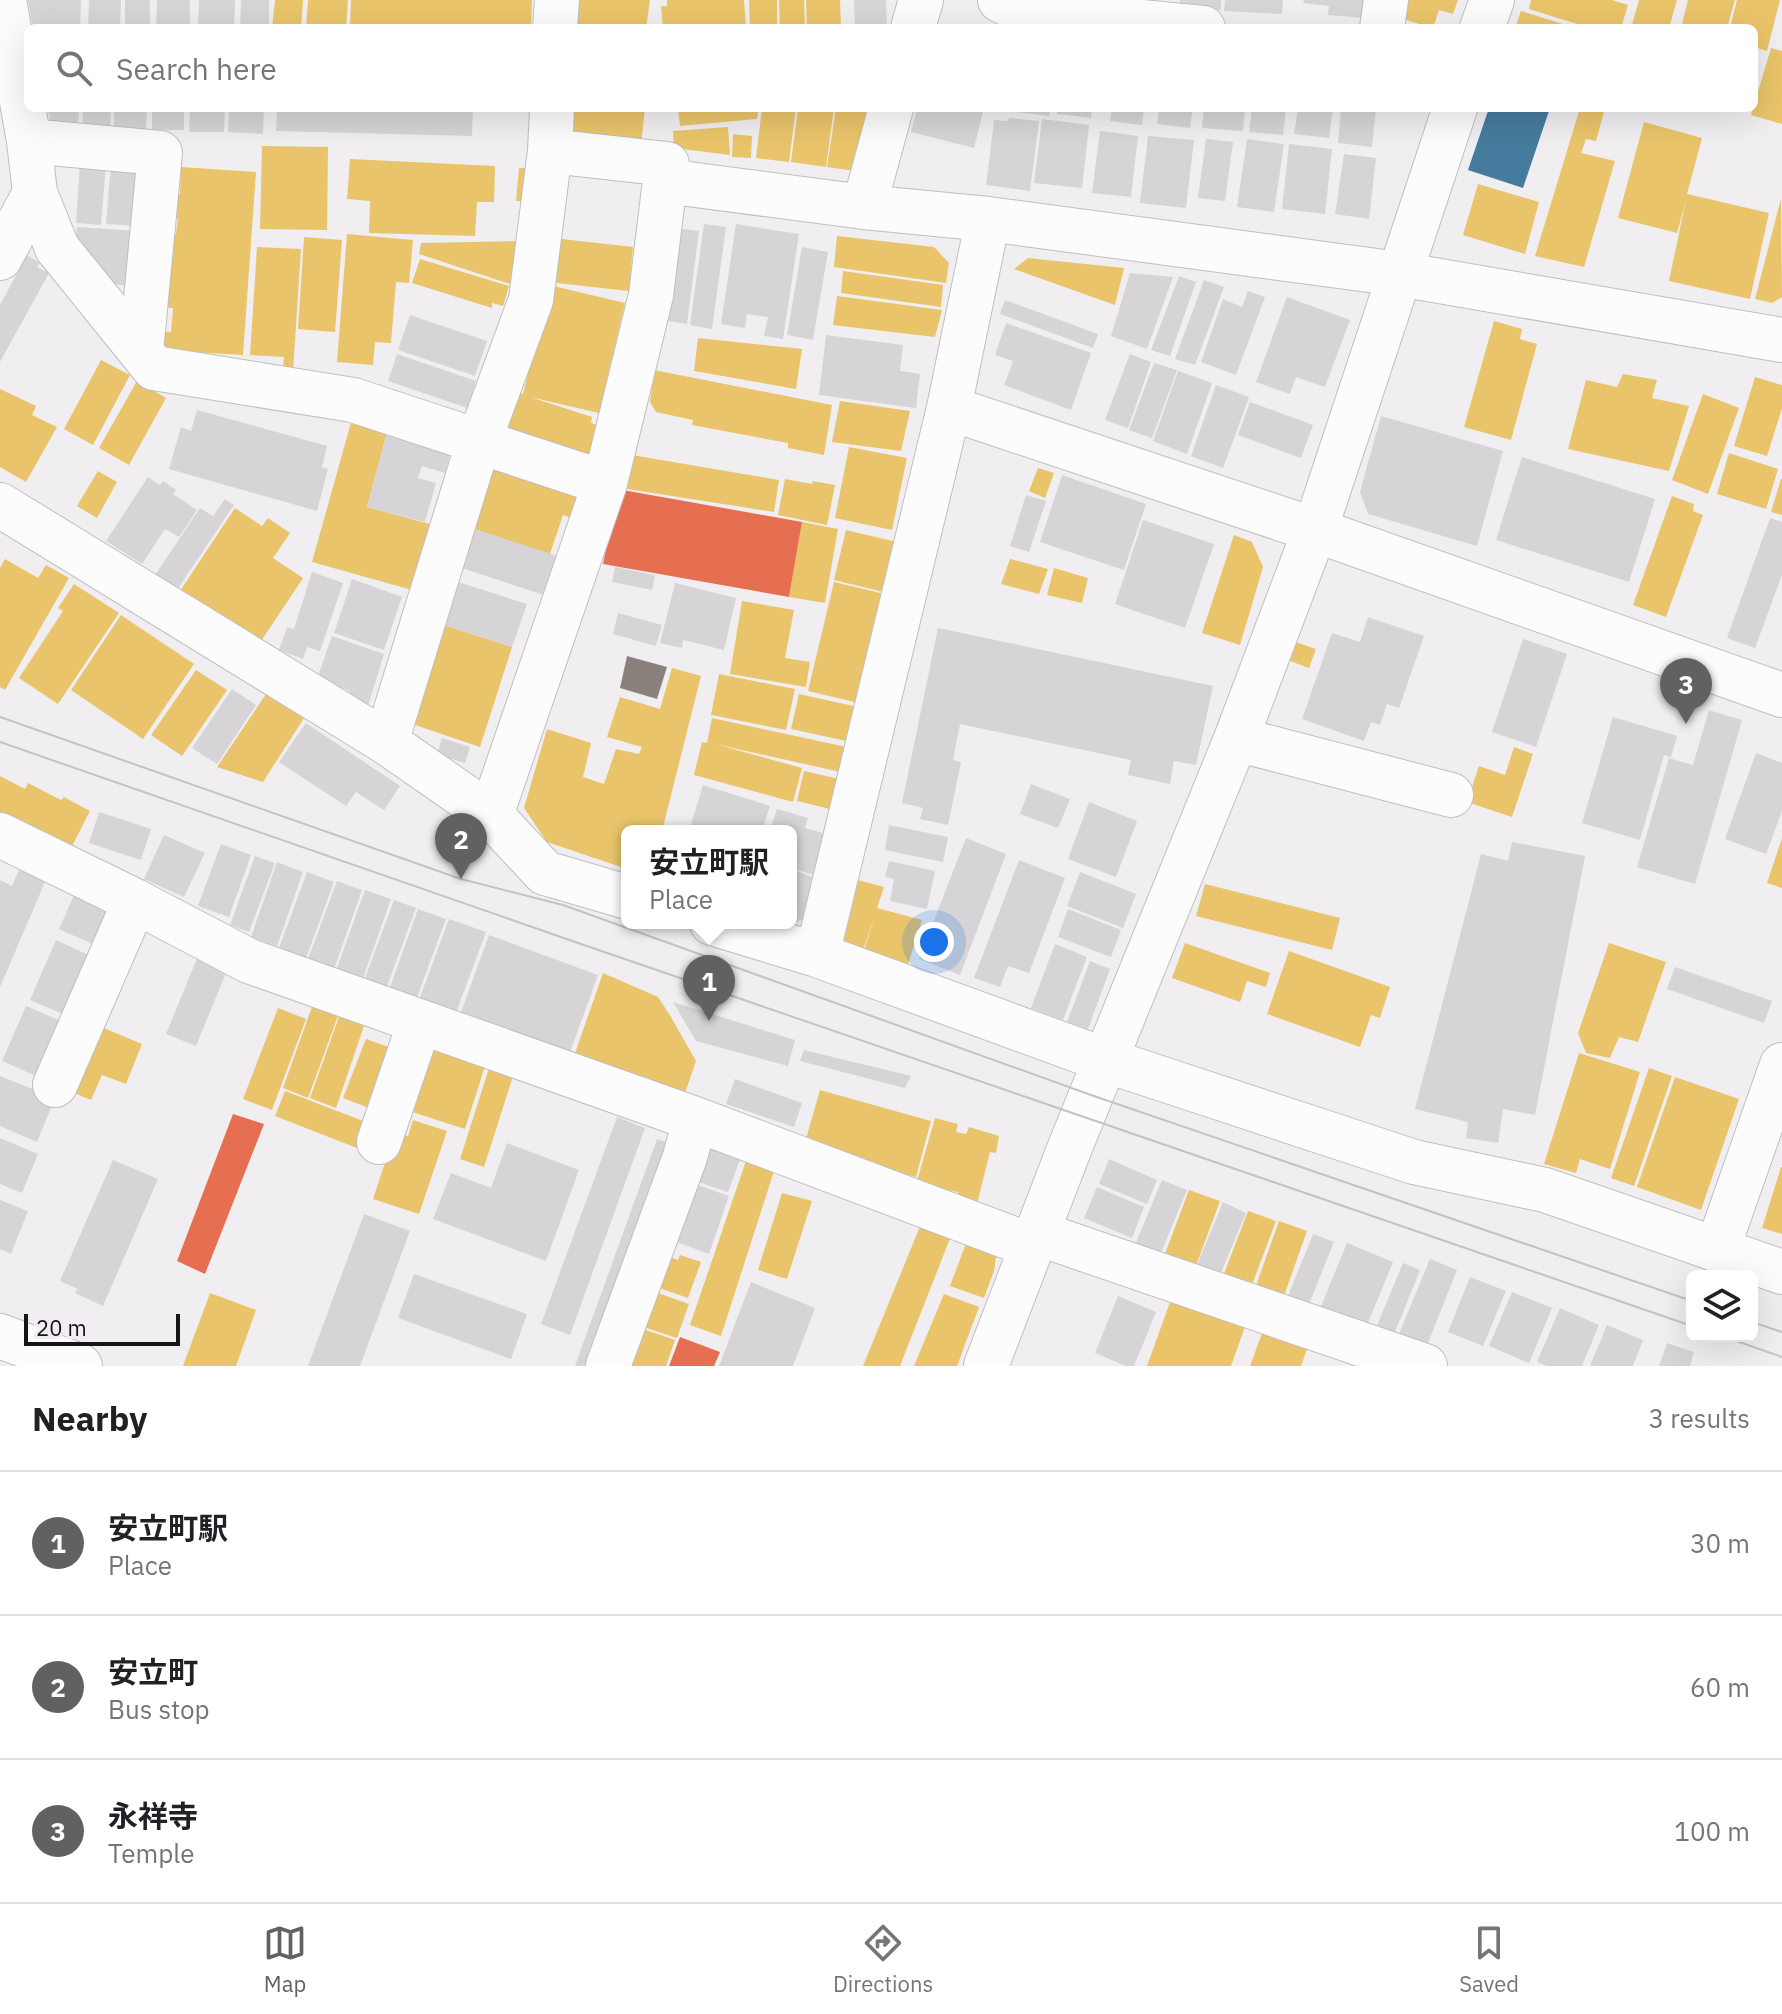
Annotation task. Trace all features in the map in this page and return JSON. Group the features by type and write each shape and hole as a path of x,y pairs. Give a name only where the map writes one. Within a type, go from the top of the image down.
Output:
{"street":[{"path":"4,0 35,193 57,248 154,368 353,400 605,483"},
{"path":"555,24 557,0"},
{"path":"914,24 921,0"},
{"path":"1383,24 1386,0"},
{"path":"1483,24 1492,0"},
{"path":"1007,2 1020,10 1162,24"},
{"path":"386,742 479,441 531,300 550,151 552,112"},
{"path":"864,207 890,112"},
{"path":"986,1366 1105,1060 1236,739 1315,530 1454,112"},
{"path":"29,141 160,153 141,351"},
{"path":"491,815 605,483 651,295 667,164 550,151"},
{"path":"665,181 864,207 988,219 1399,274 1782,340"},
{"path":"0,258 35,193"},
{"path":"817,955 949,408 988,219"},
{"path":"949,408 1315,530 1782,695"},
{"path":"0,505 386,742 491,815 545,873 621,895"},
{"path":"1236,739 1451,795"},
{"path":"0,835 249,961 1034,1239 1425,1366"},
{"path":"55,1085 135,901"},
{"path":"732,929 817,955 1105,1060 1414,1162 1545,1190 1782,1272"},
{"path":"379,1142 420,1022"},
{"path":"1717,1250 1782,1065"},
{"path":"608,1366 685,1157 695,1119"},
{"path":"0,1336 80,1366"}],"building: Homes":[{"path":"275,0 303,0 301,24 272,24"},
{"path":"308,0 348,0 346,24 306,24"},
{"path":"351,0 532,0 531,24 350,24"},
{"path":"577,0 650,0 647,24 574,24"},
{"path":"667,0 744,0 746,24 663,24 661,6 667,6"},
{"path":"749,0 777,0 777,24 750,24"},
{"path":"779,0 804,0 805,24 780,24"},
{"path":"806,0 840,0 841,24 807,24"},
{"path":"1402,0 1458,0 1453,14 1439,10 1434,24 1420,24 1396,17"},
{"path":"1531,0 1612,0 1628,5 1622,24 1577,24 1529,9"},
{"path":"1639,0 1677,0 1670,24 1632,24"},
{"path":"1688,0 1735,0 1728,24 1682,24"},
{"path":"1737,0 1780,0 1767,51 1758,48 1758,24 1731,24"},
{"path":"1521,11 1563,24 1516,24"},
{"path":"1771,48 1782,51 1782,124 1751,115 1752,112 1758,112 1758,92"},
{"path":"572,112 645,112 640,153 568,145"},
{"path":"678,112 758,112 757,119 680,126"},
{"path":"762,112 795,112 789,162 756,158"},
{"path":"797,112 833,112 826,167 791,162"},
{"path":"835,112 872,112 855,171 827,167"},
{"path":"1579,112 1604,112 1596,141 1586,139 1581,153 1615,161 1584,267 1535,256"},
{"path":"1644,122 1702,138 1687,194 1769,213 1750,299 1669,281 1686,200 1677,233 1618,218"},
{"path":"728,127 730,155 674,148 673,131"},
{"path":"733,134 752,136 751,158 732,157"},
{"path":"262,146 328,147 327,230 260,229"},
{"path":"350,159 495,166 494,202 477,202 475,236 369,233 370,201 347,199"},
{"path":"181,167 256,172 243,355 157,350 158,331 171,332 173,308 161,307 166,234 176,234 178,218 167,217 168,194 180,194"},
{"path":"519,168 530,168 528,201 516,201"},
{"path":"1478,184 1539,202 1525,254 1463,235"},
{"path":"1781,199 1782,297 1772,303 1755,299"},
{"path":"347,234 413,240 409,283 396,282 391,343 375,342 373,365 337,362"},
{"path":"837,236 934,247 949,263 946,283 834,267"},
{"path":"304,237 342,240 335,332 298,329"},
{"path":"553,238 633,247 629,291 548,282"},
{"path":"524,241 510,284 419,254 421,243"},
{"path":"257,247 301,249 293,371 283,371 284,357 250,355"},
{"path":"1028,258 1124,268 1115,305 1014,269"},
{"path":"420,259 509,286 503,306 492,303 492,308 412,283"},
{"path":"843,271 943,285 941,307 841,293"},
{"path":"549,285 625,303 599,413 530,397 592,417 591,423 603,427 590,463 503,434 517,392 523,394"},
{"path":"837,296 942,310 935,337 833,325"},
{"path":"1494,321 1522,329 1520,339 1537,344 1511,440 1464,427"},
{"path":"698,338 802,349 796,389 694,371"},
{"path":"101,360 130,375 93,445 64,429"},
{"path":"654,370 832,405 824,455 788,448 788,443 692,425 693,420 656,412 650,402"},
{"path":"1623,374 1657,380 1652,398 1689,406 1669,471 1568,449 1586,380 1617,387"},
{"path":"1755,377 1782,385 1782,408 1767,456 1734,446"},
{"path":"137,381 166,398 129,465 99,448"},
{"path":"0,389 36,406 32,415 57,427 26,482 0,467"},
{"path":"1703,394 1739,408 1708,494 1672,480"},
{"path":"840,401 910,411 901,451 832,442"},
{"path":"352,419 388,429 367,507 430,524 412,590 312,562"},
{"path":"849,447 907,458 892,530 835,518"},
{"path":"1729,453 1778,469 1766,509 1717,494"},
{"path":"626,454 779,480 774,512 621,488"},
{"path":"488,467 583,498 576,520 563,515 550,554 468,527"},
{"path":"1038,468 1054,473 1045,498 1029,491"},
{"path":"98,471 117,482 97,518 77,506"},
{"path":"785,479 835,485 827,525 778,515"},
{"path":"1782,479 1782,515 1771,512"},
{"path":"1672,496 1694,504 1693,511 1703,515 1666,617 1633,605"},
{"path":"235,508 262,526 268,518 290,533 273,558 303,578 259,644 180,591"},
{"path":"802,522 838,529 825,603 789,597"},
{"path":"846,530 905,544 892,594 834,580"},
{"path":"1234,535 1252,542 1263,567 1240,645 1202,633"},
{"path":"5,559 38,578 46,565 69,578 5,690 0,687 0,568"},
{"path":"1010,559 1048,569 1039,594 1001,584"},
{"path":"1054,568 1088,578 1082,603 1047,595"},
{"path":"834,582 893,596 867,705 808,691"},
{"path":"74,584 119,613 58,704 19,678 63,611 58,608"},
{"path":"742,601 794,610 785,658 810,662 806,687 730,674"},
{"path":"121,615 194,664 143,739 71,690"},
{"path":"444,625 512,647 480,747 412,724"},
{"path":"1296,642 1316,649 1309,668 1290,661"},
{"path":"672,668 701,676 664,825 621,825 621,867 547,842 524,808 547,729 591,743 583,777 604,784 616,749 639,754 642,747 607,737 620,697 660,709"},
{"path":"196,670 227,690 182,756 151,735"},
{"path":"719,674 795,689 786,730 711,715"},
{"path":"266,694 304,718 263,782 217,767"},
{"path":"799,694 858,707 851,742 791,729"},
{"path":"712,718 851,748 845,773 715,744 802,768 793,802 694,775 702,742 707,743"},
{"path":"1514,747 1533,754 1512,817 1467,802 1479,766 1505,775"},
{"path":"804,771 844,780 838,811 797,801"},
{"path":"0,776 25,789 28,783 61,800 64,797 90,811 68,854 0,819"},
{"path":"1782,838 1782,888 1767,883"},
{"path":"850,878 884,887 877,908 922,920 905,974 861,960 875,916 863,950 842,944"},
{"path":"1205,884 1340,918 1332,950 1196,916"},
{"path":"1185,943 1270,973 1266,987 1247,981 1240,1002 1172,978"},
{"path":"1609,943 1666,962 1638,1042 1619,1037 1610,1058 1586,1053 1578,1033"},
{"path":"1289,951 1390,987 1380,1018 1371,1015 1360,1047 1267,1014"},
{"path":"603,973 658,997 696,1061 684,1096 572,1062"},
{"path":"313,1004 339,1013 308,1098 283,1088"},
{"path":"278,1008 306,1019 272,1110 243,1099"},
{"path":"340,1014 365,1023 336,1108 310,1098"},
{"path":"99,1026 142,1044 126,1084 102,1075 91,1100 72,1092"},
{"path":"366,1039 400,1051 377,1111 343,1098"},
{"path":"427,1045 486,1063 465,1129 406,1110"},
{"path":"1579,1053 1640,1072 1610,1169 1580,1159 1576,1173 1544,1164"},
{"path":"490,1065 514,1073 484,1167 460,1159"},
{"path":"1649,1068 1672,1076 1634,1186 1611,1178"},
{"path":"1675,1077 1739,1099 1701,1210 1637,1187"},
{"path":"820,1090 931,1121 916,1177 804,1146"},
{"path":"285,1091 371,1124 362,1150 275,1116"},
{"path":"935,1118 958,1124 956,1132 966,1134 969,1127 999,1136 996,1153 990,1152 977,1204 957,1198 958,1192 915,1188"},
{"path":"413,1120 447,1131 419,1214 373,1199 395,1132 408,1136"},
{"path":"747,1158 775,1168 721,1336 690,1325"},
{"path":"1782,1167 1782,1234 1762,1228"},
{"path":"1189,1190 1220,1201 1194,1271 1163,1259"},
{"path":"782,1193 812,1201 787,1279 758,1270"},
{"path":"1248,1211 1276,1221 1250,1290 1222,1279"},
{"path":"1279,1221 1307,1231 1280,1307 1252,1297"},
{"path":"921,1224 951,1236 900,1366 863,1366"},
{"path":"968,1238 997,1250 994,1271 984,1298 950,1286"},
{"path":"659,1253 678,1260 680,1255 701,1262 688,1298 648,1284"},
{"path":"647,1289 689,1304 677,1338 634,1324"},
{"path":"1174,1291 1248,1318 1231,1366 1147,1366"},
{"path":"210,1293 256,1310 236,1366 183,1366"},
{"path":"944,1294 979,1307 957,1366 914,1366"},
{"path":"1265,1325 1310,1341 1301,1366 1250,1366"},
{"path":"634,1326 675,1340 666,1366 620,1366"}],"building: Shops":[{"path":"617,489 802,522 789,597 603,564"},
{"path":"233,1114 264,1124 205,1274 177,1261"},
{"path":"680,1337 720,1352 714,1366 669,1366"}],"building: Public":[{"path":"1488,112 1549,112 1523,188 1468,170"}],"building: Industry":[{"path":"627,656 667,667 657,699 620,688"}],"building: Other":[{"path":"28,0 81,0 80,24 32,24"},
{"path":"89,0 121,0 120,24 88,24"},
{"path":"125,0 150,0 150,24 125,24"},
{"path":"157,0 190,0 190,24 156,24"},
{"path":"199,0 235,0 234,24 198,24"},
{"path":"241,0 269,0 269,24 240,24"},
{"path":"854,0 886,0 887,24 855,24"},
{"path":"1180,0 1221,0 1221,10 1180,8"},
{"path":"1225,0 1283,0 1282,14 1224,11"},
{"path":"1304,0 1379,0 1378,19 1328,15 1329,6 1303,3"},
{"path":"49,112 79,112 78,127 51,126"},
{"path":"83,112 111,112 110,129 82,129"},
{"path":"114,112 147,112 146,130 114,130"},
{"path":"152,112 184,112 184,130 152,130"},
{"path":"190,112 225,112 224,132 189,132"},
{"path":"229,112 264,112 263,134 228,132"},
{"path":"277,112 473,112 472,136 276,131"},
{"path":"916,112 983,112 974,148 911,132"},
{"path":"1015,112 1050,112 1049,116"},
{"path":"1057,112 1092,112 1091,118"},
{"path":"1111,112 1144,112 1142,125 1110,121"},
{"path":"1158,112 1192,112 1190,128 1157,124"},
{"path":"1204,112 1245,112 1243,131 1202,128"},
{"path":"1252,112 1286,112 1283,135 1249,132"},
{"path":"1297,112 1332,112 1329,138 1294,134"},
{"path":"1341,112 1376,112 1372,147 1338,143"},
{"path":"1009,118 1039,121 1030,191 986,185 994,120 1008,121"},
{"path":"1042,119 1089,125 1082,188 1034,183"},
{"path":"1100,131 1138,136 1131,197 1092,193"},
{"path":"1148,136 1194,140 1186,208 1140,203"},
{"path":"1206,139 1233,142 1225,201 1198,198"},
{"path":"1247,139 1284,144 1274,212 1237,207"},
{"path":"1289,144 1332,149 1325,214 1282,209"},
{"path":"1344,154 1376,158 1369,219 1335,214"},
{"path":"80,163 106,165 101,225 76,223"},
{"path":"111,164 140,166 136,226 106,224"},
{"path":"704,224 726,227 712,329 690,325"},
{"path":"736,224 799,234 783,339 764,336 768,317 747,314 745,328 721,324"},
{"path":"77,227 137,231 132,286 110,284 76,239"},
{"path":"673,228 699,231 687,324 662,320"},
{"path":"802,247 828,252 813,340 787,335"},
{"path":"27,255 40,263 37,267 49,273 0,362 0,305"},
{"path":"1130,273 1173,277 1147,349 1111,336"},
{"path":"1179,276 1196,282 1170,356 1151,350"},
{"path":"1204,280 1224,287 1195,365 1175,359"},
{"path":"1248,291 1265,297 1236,375 1201,362 1223,299 1242,307"},
{"path":"1287,297 1350,320 1325,387 1296,377 1290,394 1256,382"},
{"path":"1005,300 1098,334 1093,348 1000,314"},
{"path":"410,315 487,341 475,376 398,350"},
{"path":"1006,323 1091,353 1071,410 1004,385 1013,361 995,355"},
{"path":"826,335 903,345 900,371 920,374 916,408 819,395"},
{"path":"397,354 476,381 467,408 388,381"},
{"path":"1130,354 1151,362 1128,428 1105,420"},
{"path":"1154,363 1177,370 1152,438 1129,430"},
{"path":"1178,371 1212,383 1187,454 1153,441"},
{"path":"1216,385 1249,397 1223,468 1191,456"},
{"path":"1250,402 1313,425 1301,458 1238,435"},
{"path":"197,410 327,446 322,467 328,469 317,511 169,469 181,427 191,431"},
{"path":"1381,416 1503,451 1477,546 1368,514 1360,492"},
{"path":"388,429 452,447 445,473 422,466 418,478 436,483 425,522 367,507"},
{"path":"1522,457 1655,499 1629,582 1496,540"},
{"path":"1062,475 1146,504 1124,570 1040,542"},
{"path":"148,477 160,485 163,481 176,490 173,494 197,510 179,537 165,529 142,564 106,541"},
{"path":"1026,495 1046,501 1029,552 1010,546"},
{"path":"225,499 234,505 175,593 153,578 200,508 213,516"},
{"path":"1770,518 1782,522 1782,575 1755,648 1727,638"},
{"path":"1143,520 1214,544 1185,628 1115,604"},
{"path":"468,527 557,556 544,595 456,566"},
{"path":"615,567 655,575 652,590 612,582"},
{"path":"312,572 343,583 320,651 307,647 303,659 279,650 287,627 294,629"},
{"path":"352,579 402,597 384,650 334,633"},
{"path":"458,582 527,604 512,647 444,625"},
{"path":"675,583 736,598 724,650 683,640 682,648 660,643"},
{"path":"618,613 662,625 656,646 613,634"},
{"path":"1368,617 1424,636 1399,708 1387,704 1380,725 1371,722 1364,741 1302,719 1332,633 1360,642"},
{"path":"938,628 1213,686 1196,765 1174,761 1170,784 1128,775 1131,760 960,724 953,760 961,762 948,825 920,819 923,808 902,803"},
{"path":"332,636 384,654 368,706 347,699 350,691 317,679"},
{"path":"1523,639 1567,654 1536,747 1492,732"},
{"path":"232,689 256,705 217,764 192,748"},
{"path":"1709,710 1742,720 1695,884 1637,867 1669,758 1693,765"},
{"path":"1613,717 1677,736 1671,757 1664,755 1640,840 1582,823"},
{"path":"306,723 400,786 384,810 356,792 346,806 279,762"},
{"path":"442,738 470,747 465,763 437,755"},
{"path":"1756,753 1782,763 1782,811 1766,854 1725,839"},
{"path":"1031,784 1070,799 1058,828 1020,814"},
{"path":"703,785 770,806 764,825 691,825"},
{"path":"1089,802 1137,821 1116,877 1068,859"},
{"path":"777,809 808,818 805,828 829,835 817,876 797,870 797,825 772,825"},
{"path":"99,812 151,829 141,860 89,843"},
{"path":"889,825 948,837 943,862 885,850"},
{"path":"164,835 205,853 184,897 144,879"},
{"path":"966,838 1006,854 960,975 919,959"},
{"path":"1512,842 1585,856 1535,1115 1503,1109 1498,1143 1466,1138 1468,1122 1415,1109 1481,854 1508,861"},
{"path":"221,844 251,855 229,917 198,906"},
{"path":"255,856 275,863 249,932 230,925"},
{"path":"1019,860 1065,878 1029,973 1008,966 1000,987 974,978"},
{"path":"889,861 935,871 927,909 890,901 894,879 885,877"},
{"path":"277,862 303,872 277,946 251,937"},
{"path":"19,870 45,882 0,987 0,880 12,886"},
{"path":"797,871 821,880 808,917 797,922"},
{"path":"307,872 334,882 306,958 279,948"},
{"path":"1080,872 1136,894 1123,928 1067,906"},
{"path":"337,881 362,890 334,969 308,959"},
{"path":"365,890 391,899 362,981 336,971"},
{"path":"75,893 115,911 99,947 59,929"},
{"path":"394,900 416,908 386,989 364,981"},
{"path":"418,909 446,919 416,1000 389,990"},
{"path":"1068,909 1121,930 1111,957 1058,937"},
{"path":"449,919 486,932 456,1013 419,1000"},
{"path":"489,935 598,975 569,1055 460,1015"},
{"path":"56,940 95,958 70,1017 30,1000"},
{"path":"1055,944 1087,957 1063,1020 1031,1008"},
{"path":"198,956 228,968 196,1046 166,1034"},
{"path":"1090,961 1110,969 1088,1029 1067,1022"},
{"path":"1675,967 1772,1001 1764,1023 1667,989"},
{"path":"673,1002 795,1040 788,1066 696,1041"},
{"path":"26,1006 66,1023 43,1079 2,1061"},
{"path":"804,1050 911,1076 905,1088 800,1061"},
{"path":"0,1076 55,1098 37,1142 0,1126"},
{"path":"735,1079 802,1103 794,1127 726,1104"},
{"path":"617,1117 645,1128 570,1335 541,1324"},
{"path":"700,1134 744,1149 728,1192 684,1177"},
{"path":"0,1138 38,1154 22,1193 0,1184"},
{"path":"657,1139 668,1143 590,1366 575,1366"},
{"path":"507,1143 579,1170 546,1261 433,1219 451,1173 491,1188"},
{"path":"1109,1159 1157,1180 1147,1204 1099,1184"},
{"path":"113,1160 158,1179 103,1306 75,1293 78,1289 60,1281"},
{"path":"683,1180 729,1196 709,1254 663,1237"},
{"path":"1162,1180 1187,1190 1160,1255 1135,1245"},
{"path":"1097,1187 1144,1207 1132,1238 1084,1218"},
{"path":"0,1200 28,1211 11,1254 0,1249"},
{"path":"1223,1202 1246,1213 1220,1275 1197,1265"},
{"path":"364,1214 410,1231 360,1366 308,1366"},
{"path":"1313,1234 1334,1242 1305,1314 1284,1306"},
{"path":"1347,1243 1393,1262 1363,1335 1317,1316"},
{"path":"1430,1259 1457,1270 1424,1353 1396,1341"},
{"path":"1403,1263 1420,1270 1391,1342 1373,1335"},
{"path":"414,1274 527,1314 511,1359 398,1318"},
{"path":"1470,1277 1506,1291 1483,1346 1448,1332"},
{"path":"751,1282 815,1308 793,1366 719,1366"},
{"path":"1512,1292 1552,1308 1529,1363 1489,1346"},
{"path":"1118,1296 1156,1312 1134,1366 1126,1366 1095,1353"},
{"path":"1560,1308 1599,1325 1582,1366 1547,1366 1537,1362"},
{"path":"1607,1325 1643,1340 1633,1366 1590,1366"},
{"path":"1667,1343 1694,1352 1690,1366 1659,1366"}],"tram line":[{"path":"0,717 461,879 563,905 621,926"},
{"path":"0,742 1686,1324"},
{"path":"630,929 1091,1095 1686,1299"},
{"path":"1758,1324 1782,1332"},
{"path":"1739,1342 1782,1357"}],"place":[{"name":"永祥寺","path":"1686,724"},
{"name":"安立町","path":"461,879"},
{"name":"安立町駅","path":"709,1021"}]}
